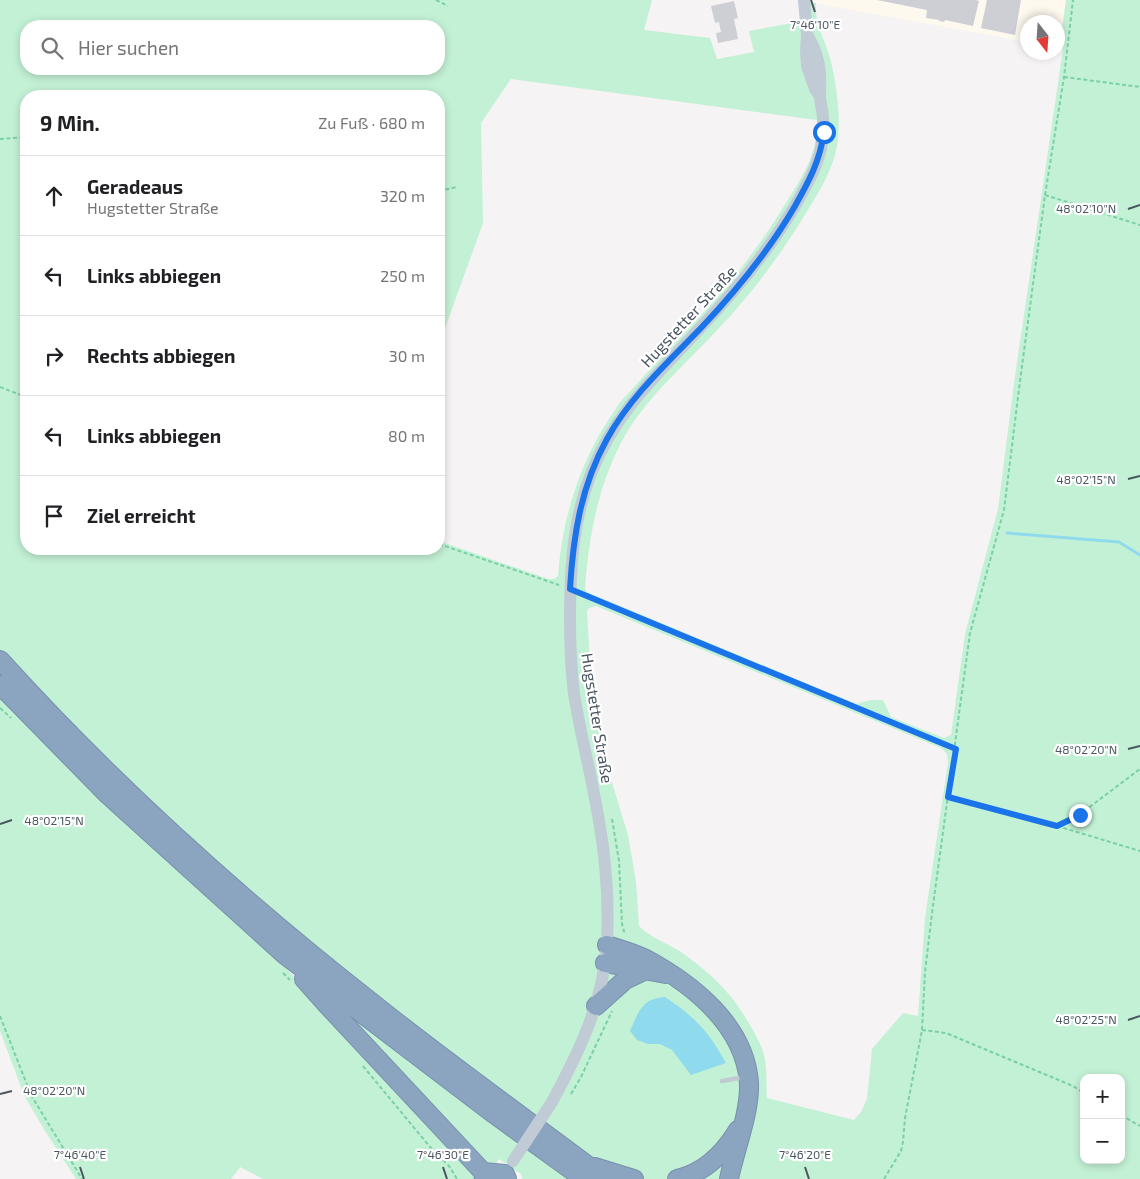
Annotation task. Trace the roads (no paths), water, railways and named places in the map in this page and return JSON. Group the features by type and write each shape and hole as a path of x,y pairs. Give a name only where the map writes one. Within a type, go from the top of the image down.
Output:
{"highway":[{"path":"0,660 53,718 121,785 194,852 302,946 585,1172 634,1179"},
{"path":"0,685 106,794 185,867 328,1006 484,1176 507,1172"},
{"path":"607,945 626,950 646,959 692,988 718,1014 739,1046 748,1076 748,1096 739,1143 728,1179"},
{"path":"283,963 479,1102 585,1172 606,1179"},
{"path":"605,963 671,975"},
{"path":"596,1006 625,980 644,971"},
{"path":"677,1179 710,1164 731,1141 742,1123"}],"street":[{"name":"Hugstetter Straße","path":"507,1172 552,1102 578,1054 596,1006 605,963 608,910 604,858 599,820 574,691 570,645 570,589 573,548 582,501 593,469 607,438 626,410 652,378 748,275 788,217 817,163 821,148 824,119 820,97 819,63 816,50 807,34 804,0"}],"lane":[{"path":"722,1081 748,1076"}],"water":[{"path":"665,997 693,1018 714,1042 726,1063 691,1075 672,1050 660,1044 648,1044 637,1040 630,1031 642,1008 651,1000"}],"waterway":[{"path":"1007,533 1119,542 1140,555"}]}
